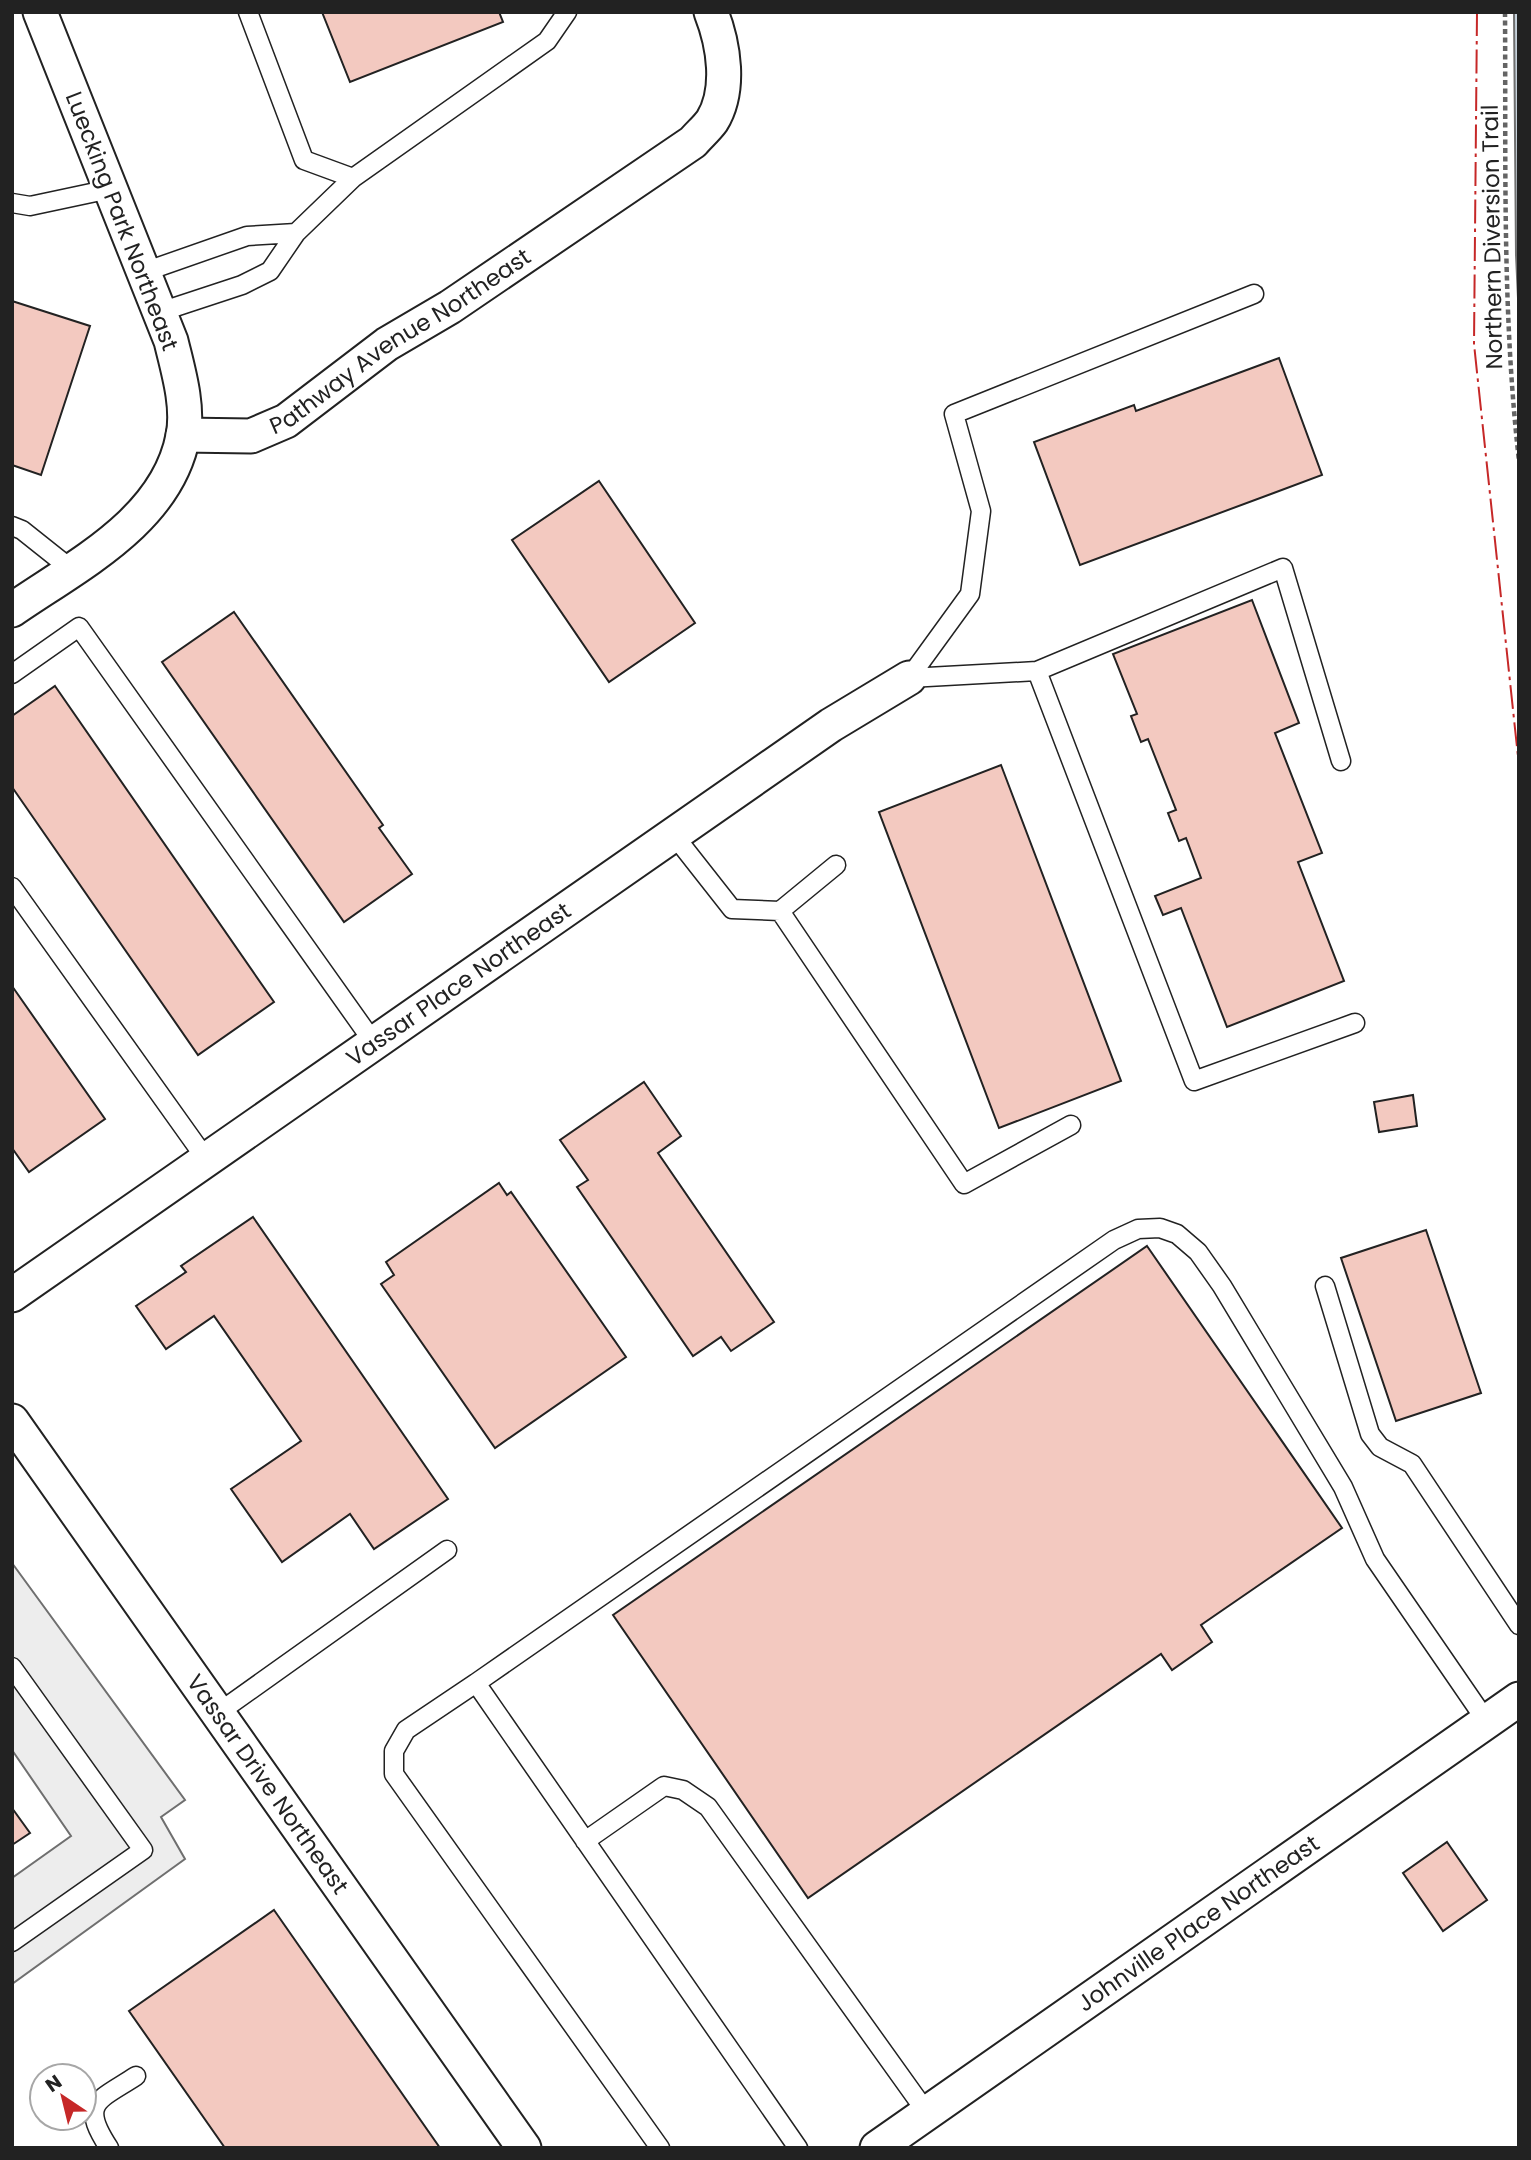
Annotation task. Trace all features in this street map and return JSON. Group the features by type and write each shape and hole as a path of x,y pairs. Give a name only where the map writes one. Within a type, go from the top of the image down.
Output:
{"street":[{"name":"Luecking Park Northeast","path":"40,12 171,341 182,386 183,435"},
{"name":"Pathway Avenue Northeast","path":"183,435 251,436 286,421 387,344 450,307 693,142 712,120 724,91 722,60 711,12"},
{"path":"12,610 128,530 167,484 183,435"},
{"name":"Vassar Place Northeast","path":"12,1295 831,724 909,678"},
{"name":"Vassar Drive Northeast","path":"12,1421 524,2148"},
{"name":"Johnville Place Northeast","path":"877,2148 1519,1699"}],"lane":[{"path":"247,12 304,160 353,178"},
{"path":"160,312 242,285 270,271 296,233 353,178 547,41 567,12"},
{"path":"12,203 30,206 110,189"},
{"path":"144,272 247,236 296,233"},
{"path":"909,678 970,594 981,512 954,414 1254,294"},
{"path":"12,526 22,530 71,569"},
{"path":"909,678 1037,671 1283,568 1341,761"},
{"path":"12,674 79,626 374,1043"},
{"path":"1037,671 1194,1080 1355,1023"},
{"path":"673,834 732,909 780,911 836,866"},
{"path":"12,887 206,1160"},
{"path":"780,911 964,1184 1071,1125"},
{"path":"660,2148 394,1773 394,1751 406,1730 1114,1240 1138,1229 1160,1228 1177,1234 1198,1252 1222,1286 1343,1488 1375,1559 1487,1721"},
{"path":"1325,1286 1370,1434 1380,1447 1412,1464 1519,1625"},
{"path":"218,1713 447,1550"},
{"path":"12,1667 143,1850 12,1942"},
{"path":"476,1683 798,2148"},
{"path":"585,1840 664,1786 683,1790 708,1807 927,2113"},
{"path":"109,2148 93,2120 93,2110 97,2101 136,2076"}],"path":[{"name":"Northern Diversion Trail","path":"1505,12 1507,262 1514,424 1519,461"}],"shaded area":[{"path":"1514,12 1519,12 1519,320 1516,255"},
{"path":"12,1563 185,1800 161,1817 185,1859 12,1984 12,1878 71,1836 12,1750"}],"building":[{"path":"322,12 499,12 503,22 350,82"},
{"path":"12,301 90,326 41,475 12,465"},
{"path":"1279,358 1322,475 1080,565 1034,442 1134,405 1136,411"},
{"path":"599,481 695,623 609,682 512,540"},
{"path":"1252,600 1299,723 1275,733 1322,853 1298,862 1344,981 1227,1027 1181,908 1163,915 1155,896 1201,878 1186,838 1179,841 1168,813 1176,810 1148,739 1141,742 1131,716 1137,714 1113,654"},
{"path":"234,612 383,825 379,828 412,874 344,922 162,662"},
{"path":"55,686 274,1002 198,1055 12,787 12,716"},
{"path":"1001,765 1121,1081 999,1128 879,812"},
{"path":"12,986 105,1119 29,1172 12,1148"},
{"path":"644,1082 681,1136 658,1153 774,1322 731,1351 721,1337 693,1356 577,1187 588,1180 560,1140"},
{"path":"1413,1095 1417,1126 1379,1132 1374,1102"},
{"path":"499,1183 507,1195 511,1192 626,1357 495,1448 381,1284 394,1275 386,1262"},
{"path":"253,1217 448,1499 374,1549 350,1514 282,1562 231,1489 301,1441 214,1316 166,1349 136,1306 186,1272 181,1266"},
{"path":"1426,1230 1481,1393 1396,1421 1341,1258"},
{"path":"1147,1246 1342,1528 1201,1625 1212,1642 1172,1670 1161,1654 808,1898 613,1615"},
{"path":"12,1808 30,1833 12,1845"},
{"path":"1447,1842 1487,1900 1443,1931 1403,1873"},
{"path":"274,1910 440,2148 225,2148 129,2011"}],"power":[{"path":"1477,12 1474,344 1519,766"}]}
